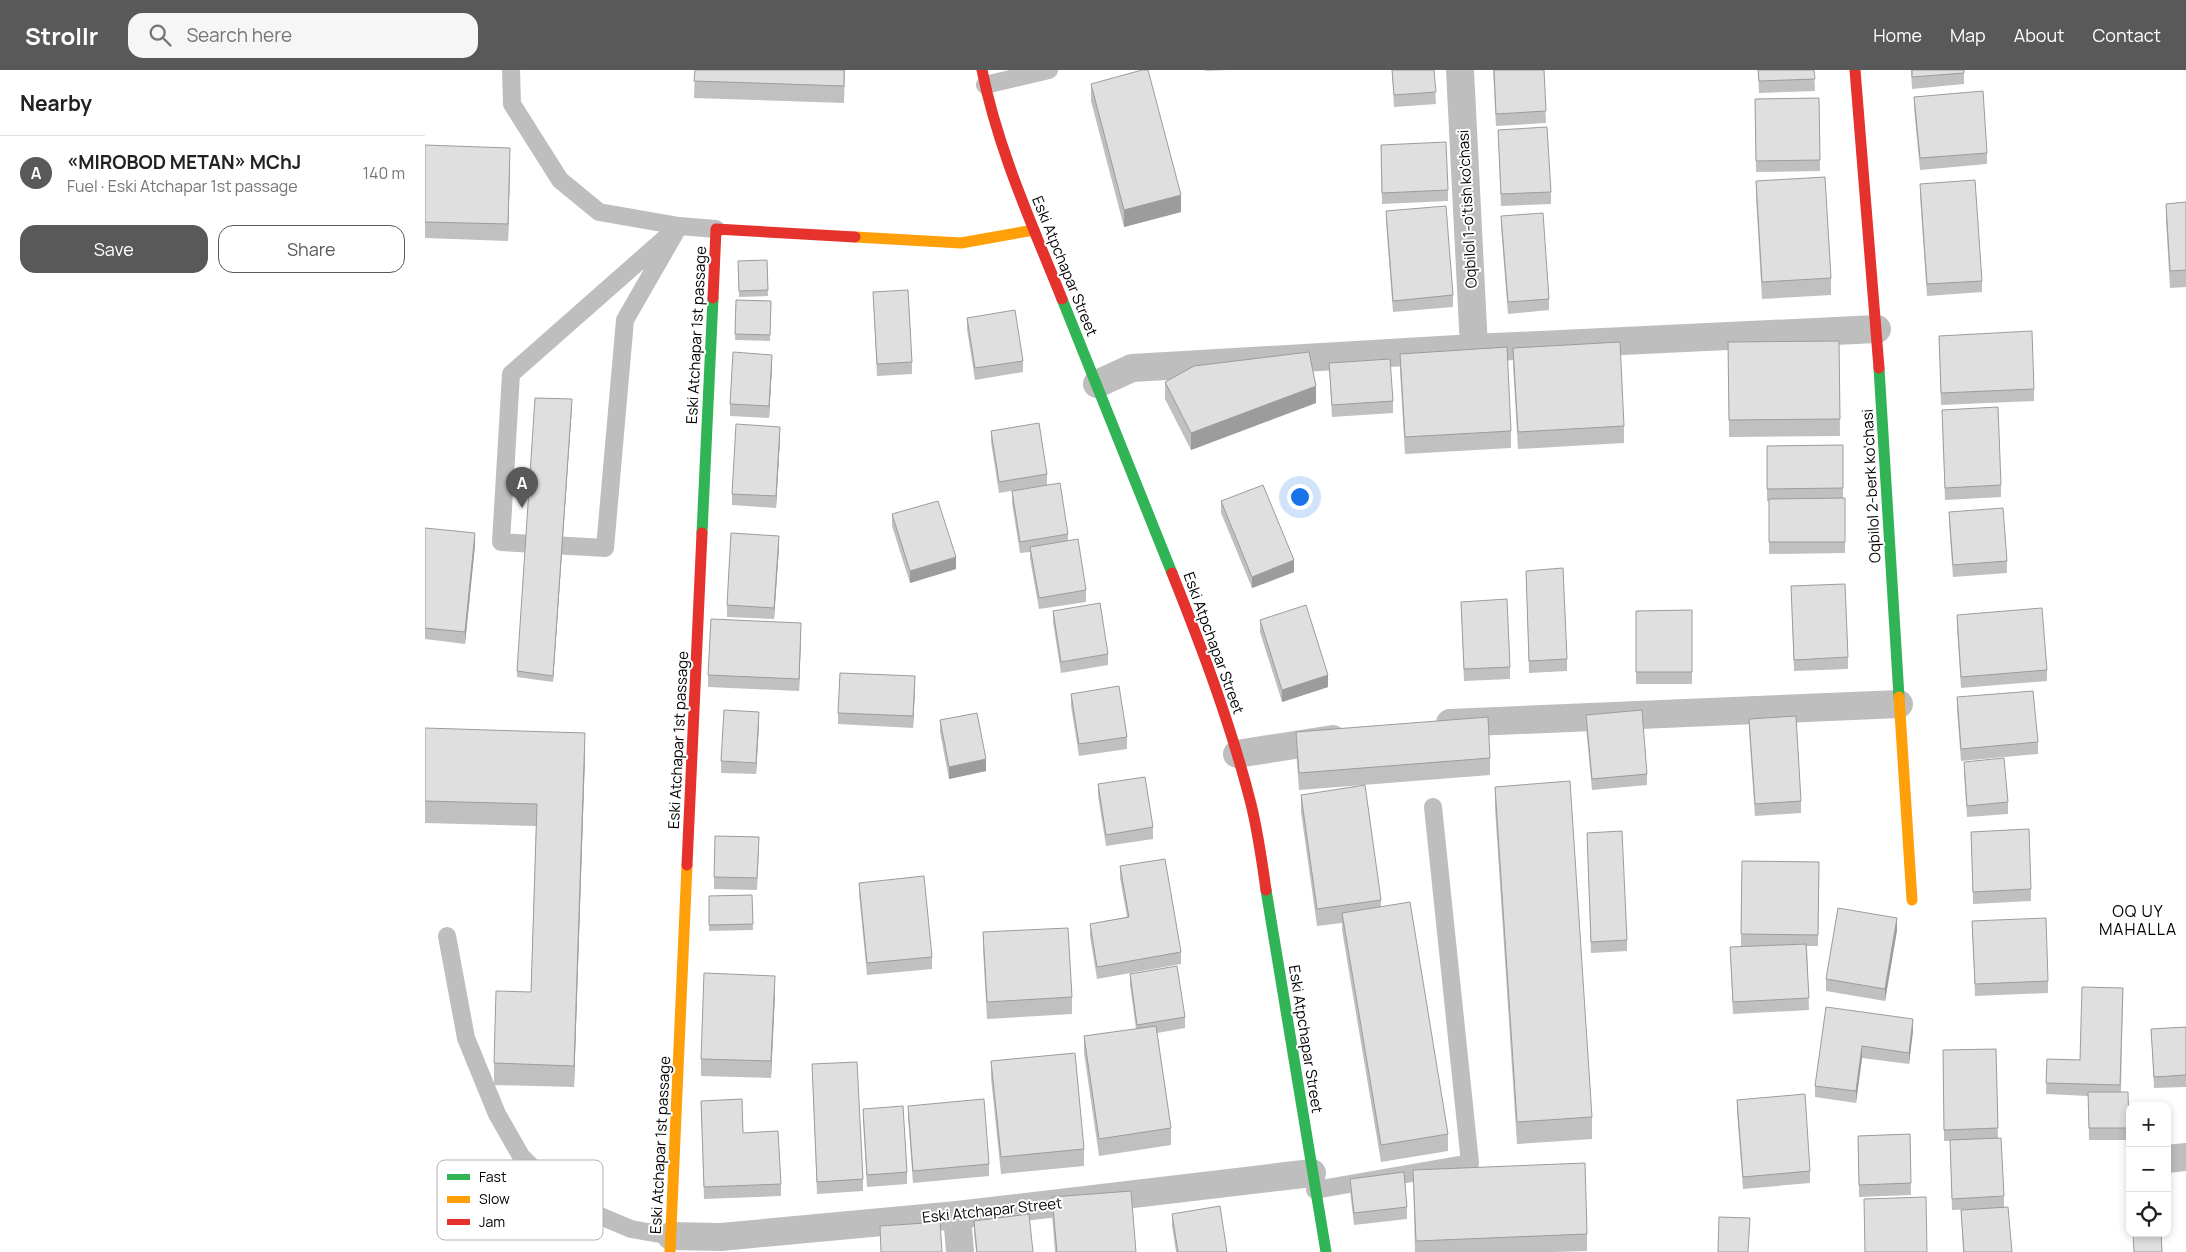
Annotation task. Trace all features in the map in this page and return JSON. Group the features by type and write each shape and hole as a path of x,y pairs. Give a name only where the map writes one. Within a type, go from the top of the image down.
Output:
{"street":[{"name":"Oqbilol 1-o'tish ko'chasi","path":"1460,70 1474,348"},
{"name":"Oqbilol 2-berk ko'chasi","path":"1855,70 1877,329 1912,900"},
{"name":"Eski Atpchapar Street","path":"983,78 1006,159 1189,616 1237,754 1261,857 1326,1252"},
{"path":"716,229 961,243 1034,230"},
{"name":"Eski Atchapar 1st passage","path":"670,1244 716,229"},
{"path":"1097,384 1132,368 1474,348 1877,329"},
{"path":"1423,727 1452,723 1899,704"},
{"path":"1237,754 1355,736"},
{"path":"2171,1159 2186,1157"},
{"name":"Eski Atchapar Street","path":"670,1244 721,1237 1314,1181"},
{"path":"957,1215 960,1252"}],"lane":[{"path":"511,70 512,104 560,180 599,212 679,226 716,229"},
{"path":"983,78 1049,70"},
{"path":"679,226 625,320 605,548 501,542 511,374 679,226"},
{"path":"1314,1181 1470,1163 1433,807"},
{"path":"447,936 467,1038 497,1114 525,1160"},
{"path":"603,1217 670,1244"}],"building":[{"path":"695,70 844,70 844,86 694,81"},
{"path":"1148,70 1181,195 1124,210 1091,84"},
{"path":"1392,70 1434,70 1436,92 1394,95"},
{"path":"1494,70 1544,70 1546,111 1496,114"},
{"path":"1758,70 1814,70 1815,79 1759,81"},
{"path":"1912,70 1964,70 1964,73 1912,77"},
{"path":"1983,91 1987,153 1920,158 1914,97"},
{"path":"1819,98 1820,160 1756,161 1755,99"},
{"path":"1547,127 1551,192 1501,194 1498,130"},
{"path":"1446,142 1448,190 1382,193 1381,145"},
{"path":"425,145 510,148 508,224 425,222"},
{"path":"1825,177 1831,278 1762,282 1756,181"},
{"path":"1975,180 1982,281 1927,284 1920,184"},
{"path":"2186,202 2186,270 2170,271 2166,204"},
{"path":"1446,206 1453,295 1393,301 1386,211"},
{"path":"1543,213 1549,299 1508,302 1501,216"},
{"path":"767,260 768,290 739,291 738,261"},
{"path":"908,290 912,362 877,364 873,292"},
{"path":"736,300 771,301 770,335 735,334"},
{"path":"1015,310 1023,361 975,368 967,318"},
{"path":"2032,331 2034,389 1941,393 1939,336"},
{"path":"1839,341 1840,419 1729,420 1728,342"},
{"path":"1620,342 1624,426 1518,432 1513,348"},
{"path":"1507,347 1511,431 1405,437 1400,354"},
{"path":"733,352 772,355 769,406 730,404"},
{"path":"1309,352 1316,386 1191,433 1165,382 1194,366"},
{"path":"1390,359 1393,401 1332,405 1329,363"},
{"path":"535,398 572,399 553,676 517,671"},
{"path":"1998,407 2001,485 1945,488 1942,410"},
{"path":"1039,423 1047,474 999,482 991,431"},
{"path":"736,424 780,427 776,496 732,494"},
{"path":"1843,445 1843,488 1767,489 1767,446"},
{"path":"1060,483 1068,534 1020,542 1012,491"},
{"path":"1263,485 1294,560 1252,577 1221,501"},
{"path":"1845,498 1845,542 1769,542 1769,499"},
{"path":"938,501 956,557 910,571 892,514"},
{"path":"2003,508 2007,561 1953,565 1949,512"},
{"path":"425,528 475,533 465,632 425,628"},
{"path":"731,533 779,536 774,608 727,605"},
{"path":"1078,539 1086,590 1039,598 1030,547"},
{"path":"1563,568 1567,659 1529,661 1526,571"},
{"path":"1845,584 1848,657 1794,660 1791,586"},
{"path":"1507,599 1510,667 1464,669 1461,602"},
{"path":"1100,603 1108,654 1061,662 1053,611"},
{"path":"1306,605 1328,675 1282,690 1260,620"},
{"path":"2042,608 2047,670 1961,677 1957,615"},
{"path":"1692,610 1692,672 1636,672 1636,611"},
{"path":"711,619 801,623 799,679 708,675"},
{"path":"840,673 915,676 913,716 838,713"},
{"path":"1119,686 1127,737 1079,744 1071,694"},
{"path":"2033,691 2038,742 1961,749 1957,697"},
{"path":"724,710 759,712 756,763 721,761"},
{"path":"1642,710 1647,774 1592,779 1586,715"},
{"path":"977,713 986,759 949,767 940,720"},
{"path":"1796,716 1801,801 1755,804 1749,719"},
{"path":"1488,717 1490,758 1299,773 1296,732"},
{"path":"425,728 585,733 574,1066 494,1063 496,991 531,992 537,804 425,801"},
{"path":"2004,758 2008,802 1967,806 1964,762"},
{"path":"1145,777 1153,827 1106,835 1098,784"},
{"path":"1570,781 1592,1117 1517,1122 1495,787"},
{"path":"1365,785 1381,900 1317,909 1301,795"},
{"path":"2029,829 2031,889 1973,892 1971,832"},
{"path":"1622,831 1627,940 1591,942 1587,833"},
{"path":"715,836 759,837 757,878 714,877"},
{"path":"1165,859 1181,952 1097,967 1090,924 1129,917 1120,866"},
{"path":"1742,861 1819,862 1818,935 1741,934"},
{"path":"924,876 932,957 867,963 859,883"},
{"path":"752,895 753,924 709,925 709,896"},
{"path":"1410,902 1448,1134 1381,1145 1342,913"},
{"path":"1838,908 1897,918 1885,989 1826,979"},
{"path":"2046,918 2048,981 1975,984 1972,921"},
{"path":"1068,928 1072,997 987,1002 983,932"},
{"path":"1806,944 1809,998 1733,1002 1730,947"},
{"path":"1177,966 1185,1017 1137,1025 1130,974"},
{"path":"704,973 775,976 771,1061 701,1059"},
{"path":"2082,987 2123,988 2120,1085 2046,1083 2047,1059 2080,1060"},
{"path":"1826,1007 1913,1019 1909,1053 1862,1046 1856,1091 1815,1086"},
{"path":"1156,1026 1171,1128 1099,1139 1084,1036"},
{"path":"2186,1027 2186,1075 2154,1077 2151,1029"},
{"path":"1996,1049 1998,1128 1944,1130 1943,1050"},
{"path":"1075,1053 1084,1149 1001,1157 991,1061"},
{"path":"857,1062 863,1179 817,1182 812,1064"},
{"path":"2088,1092 2128,1092 2126,1128 2089,1128"},
{"path":"1805,1094 1810,1171 1743,1177 1737,1100"},
{"path":"742,1099 743,1133 778,1131 781,1184 704,1187 701,1101"},
{"path":"984,1099 989,1164 913,1171 908,1106"},
{"path":"903,1106 907,1172 867,1175 863,1109"},
{"path":"1910,1134 1911,1183 1859,1185 1858,1136"},
{"path":"2001,1138 2004,1196 1952,1199 1950,1140"},
{"path":"1585,1163 1587,1234 1416,1241 1413,1170"},
{"path":"1404,1172 1407,1207 1354,1213 1350,1179"},
{"path":"1131,1191 1136,1252 1057,1252 1052,1197"},
{"path":"1926,1197 1927,1252 1865,1252 1864,1199"},
{"path":"1220,1206 1227,1252 1178,1252 1172,1214"},
{"path":"2008,1207 2012,1252 1964,1252 1961,1210"},
{"path":"1029,1214 1033,1252 977,1252 974,1221"},
{"path":"1719,1217 1750,1218 1748,1252 1718,1252"},
{"path":"940,1222 942,1252 881,1252 880,1226"},
{"path":"2133,1237 2161,1237 2162,1252 2134,1252"}],"traffic: fast":[{"path":"702,533 713,298"},
{"path":"1062,299 1172,573"},
{"path":"1879,368 1899,697"},
{"path":"1266,890 1326,1252"}],"traffic: slow":[{"path":"855,237 961,243 1034,230"},
{"path":"1899,697 1912,900"},
{"path":"670,1252 687,865"}],"traffic: jam":[{"path":"982,70 1006,158 1062,299"},
{"path":"1855,70 1879,368"},
{"path":"713,298 716,229 855,237"},
{"path":"687,865 702,533"},
{"path":"1172,573 1205,658 1243,774 1260,847 1266,890"}],"place":[{"name":"«MIROBOD METAN» MChJ","path":"522,508"}],"district":[{"name":"OQ UY MAHALLA","path":"2138,920"}]}
